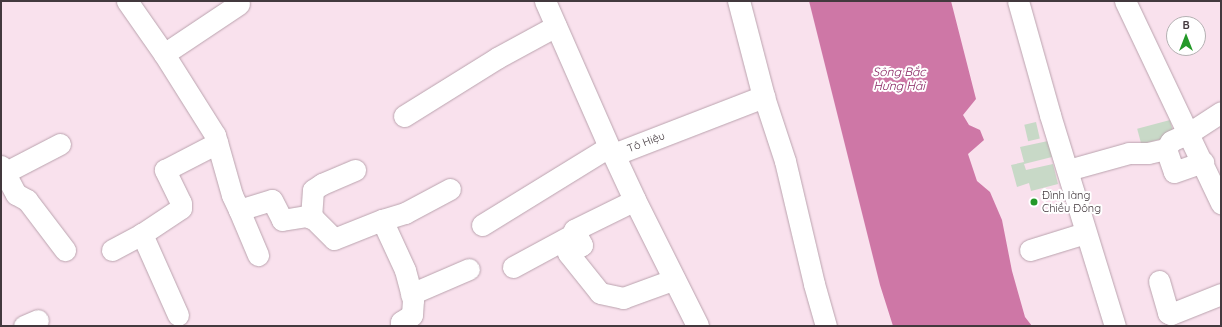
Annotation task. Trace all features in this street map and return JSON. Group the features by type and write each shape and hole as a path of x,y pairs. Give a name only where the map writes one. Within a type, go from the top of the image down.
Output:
{"main road":[{"path":"739,1 764,97"},
{"name":"Tô Hiệu","path":"698,326 612,151 764,97"}],"street":[{"path":"127,1 164,54 215,135 232,195 258,256"},
{"path":"482,225 612,151 545,1"},
{"path":"1018,1 1085,233 1115,326"},
{"path":"1125,1 1203,162 1221,203"},
{"path":"164,54 239,4"},
{"path":"404,116 497,58 556,26"},
{"path":"764,97 786,161 814,284 826,326"},
{"path":"1068,170 1129,153 1148,153 1166,149 1171,141 1189,133 1221,112"},
{"path":"112,250 142,234 181,208 181,204 165,170 217,143"},
{"path":"60,144 2,170 8,198 27,200 64,250"},
{"path":"1166,149 1174,172 1203,162"},
{"path":"311,218 313,190 322,184 355,170"},
{"path":"238,210 272,200 282,220 306,216 311,218 334,240 382,220 405,214 450,190"},
{"path":"635,200 574,230 582,246 568,253 600,293 623,298 675,279"},
{"path":"382,220 405,270 411,294 412,315 401,322 401,326"},
{"path":"513,267 576,233"},
{"path":"1030,250 1085,233"},
{"path":"142,234 178,315"},
{"path":"411,294 469,269"},
{"path":"1159,281 1168,313 1170,314 1221,294"}],"water":[{"name":"Sông Bắc Hưng Hải","path":"809,1 951,1 976,99 963,115 969,125 980,130 984,140 968,154 977,181 990,192 1002,220 1012,271 1025,317 1032,326 893,326 880,285"}],"building":[{"path":"1170,120 1174,135 1141,144 1137,129"},
{"path":"1036,122 1040,139 1028,141 1024,125"},
{"path":"1048,141 1052,157 1024,164 1026,170 1053,164 1058,184 1031,191 1029,183 1017,187 1011,165 1024,162 1020,147"}],"place":[{"name":"Đình làng Chiều Đông","path":"1034,202"}]}
